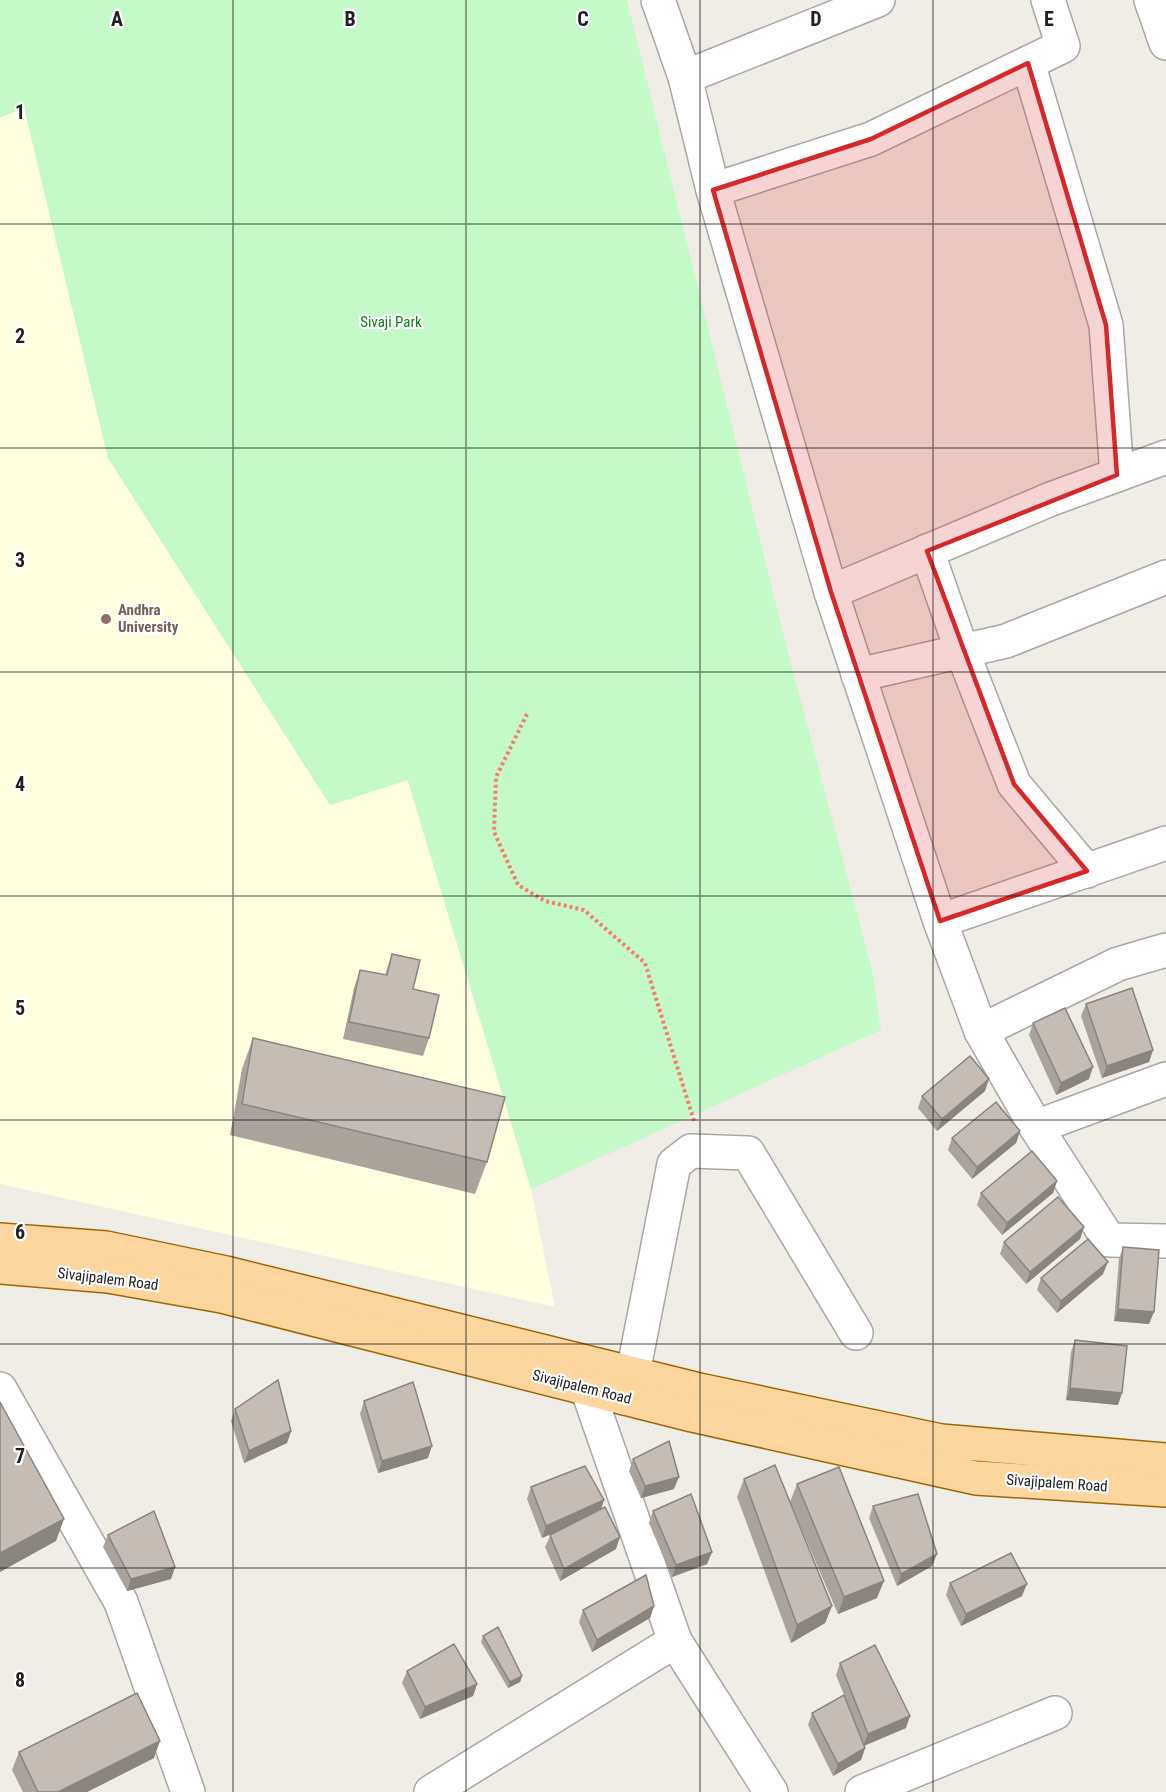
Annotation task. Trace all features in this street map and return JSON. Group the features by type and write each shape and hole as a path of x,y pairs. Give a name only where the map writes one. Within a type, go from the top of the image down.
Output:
{"main road":[{"name":"Sivajipalem Road","path":"0,1240 106,1248 215,1270 589,1376"},
{"name":"Sivajipalem Road","path":"0,1267 108,1276 222,1296 628,1385 976,1478 1166,1490"},
{"name":"Sivajipalem Road","path":"628,1385 941,1441 1166,1460"}],"street":[{"path":"658,0 685,77 713,190 831,592 940,921 981,1031 1036,1127 1109,1240 1166,1242"},
{"path":"685,77 878,0"},
{"path":"713,190 871,139 1063,46 1048,0"},
{"path":"1151,0 1166,44"},
{"path":"1028,63 1106,325 1117,475"},
{"path":"831,592 1051,499 1166,457"},
{"path":"927,551 962,651 1014,784 1087,871"},
{"path":"858,675 1006,640 1166,577"},
{"path":"940,921 1166,843"},
{"path":"981,1031 1118,964 1166,950"},
{"path":"1036,1127 1166,1079"},
{"path":"628,1385 674,1164 691,1151 748,1153 856,1333"},
{"path":"589,1376 675,1641 771,1792"},
{"path":"0,1389 121,1602 188,1792"},
{"path":"431,1792 675,1641"},
{"path":"862,1792 1055,1713"}],"path":[{"path":"527,714 496,777 494,832 518,885 545,901 584,910 645,963 703,1151"}],"highlighted area":[{"path":"1028,63 1106,325 1117,475 927,551 1014,784 1087,871 940,921 831,592 713,190 871,139"}],"shaded area":[{"name":"Andhra University","path":"24,107 108,458 330,805 407,779 531,1189 555,1307 0,1184 0,118"}],"green space":[{"name":"Sivaji Park","path":"0,0 627,0 784,637 872,970 881,1030 531,1189 408,780 330,805 108,458 24,107 0,118"}],"building":[{"path":"392,954 420,960 413,989 439,995 429,1038 349,1022 360,970 387,975"},
{"path":"1132,988 1153,1050 1107,1066 1086,1004"},
{"path":"1065,1008 1093,1067 1061,1083 1033,1023"},
{"path":"253,1038 505,1097 487,1162 242,1104"},
{"path":"970,1056 989,1079 942,1119 922,1096"},
{"path":"996,1102 1020,1131 977,1167 952,1138"},
{"path":"1032,1151 1057,1181 1007,1223 981,1193"},
{"path":"1058,1197 1084,1227 1030,1272 1004,1242"},
{"path":"1088,1239 1108,1262 1061,1301 1041,1278"},
{"path":"1123,1247 1159,1250 1154,1312 1118,1309"},
{"path":"1075,1340 1127,1346 1122,1393 1070,1388"},
{"path":"278,1380 291,1431 249,1451 235,1409"},
{"path":"413,1382 432,1446 382,1461 364,1401"},
{"path":"0,1402 64,1519 0,1553"},
{"path":"669,1441 679,1477 645,1486 633,1459"},
{"path":"775,1465 832,1606 797,1625 744,1479"},
{"path":"585,1466 604,1500 546,1526 531,1487"},
{"path":"839,1467 884,1581 844,1597 797,1484"},
{"path":"691,1494 712,1552 676,1565 653,1511"},
{"path":"918,1494 937,1554 901,1574 873,1506"},
{"path":"605,1507 620,1537 564,1569 550,1535"},
{"path":"154,1511 175,1567 131,1579 108,1535"},
{"path":"1011,1553 1027,1584 966,1614 950,1583"},
{"path":"646,1575 654,1606 597,1640 583,1610"},
{"path":"498,1627 522,1676 510,1682 483,1636"},
{"path":"454,1644 477,1684 425,1707 407,1671"},
{"path":"875,1645 910,1716 868,1734 840,1663"},
{"path":"137,1693 160,1741 58,1792 38,1792 19,1752"},
{"path":"844,1695 865,1748 838,1764 812,1713"}],"place":[{"name":"Andhra University","path":"106,619"}]}
